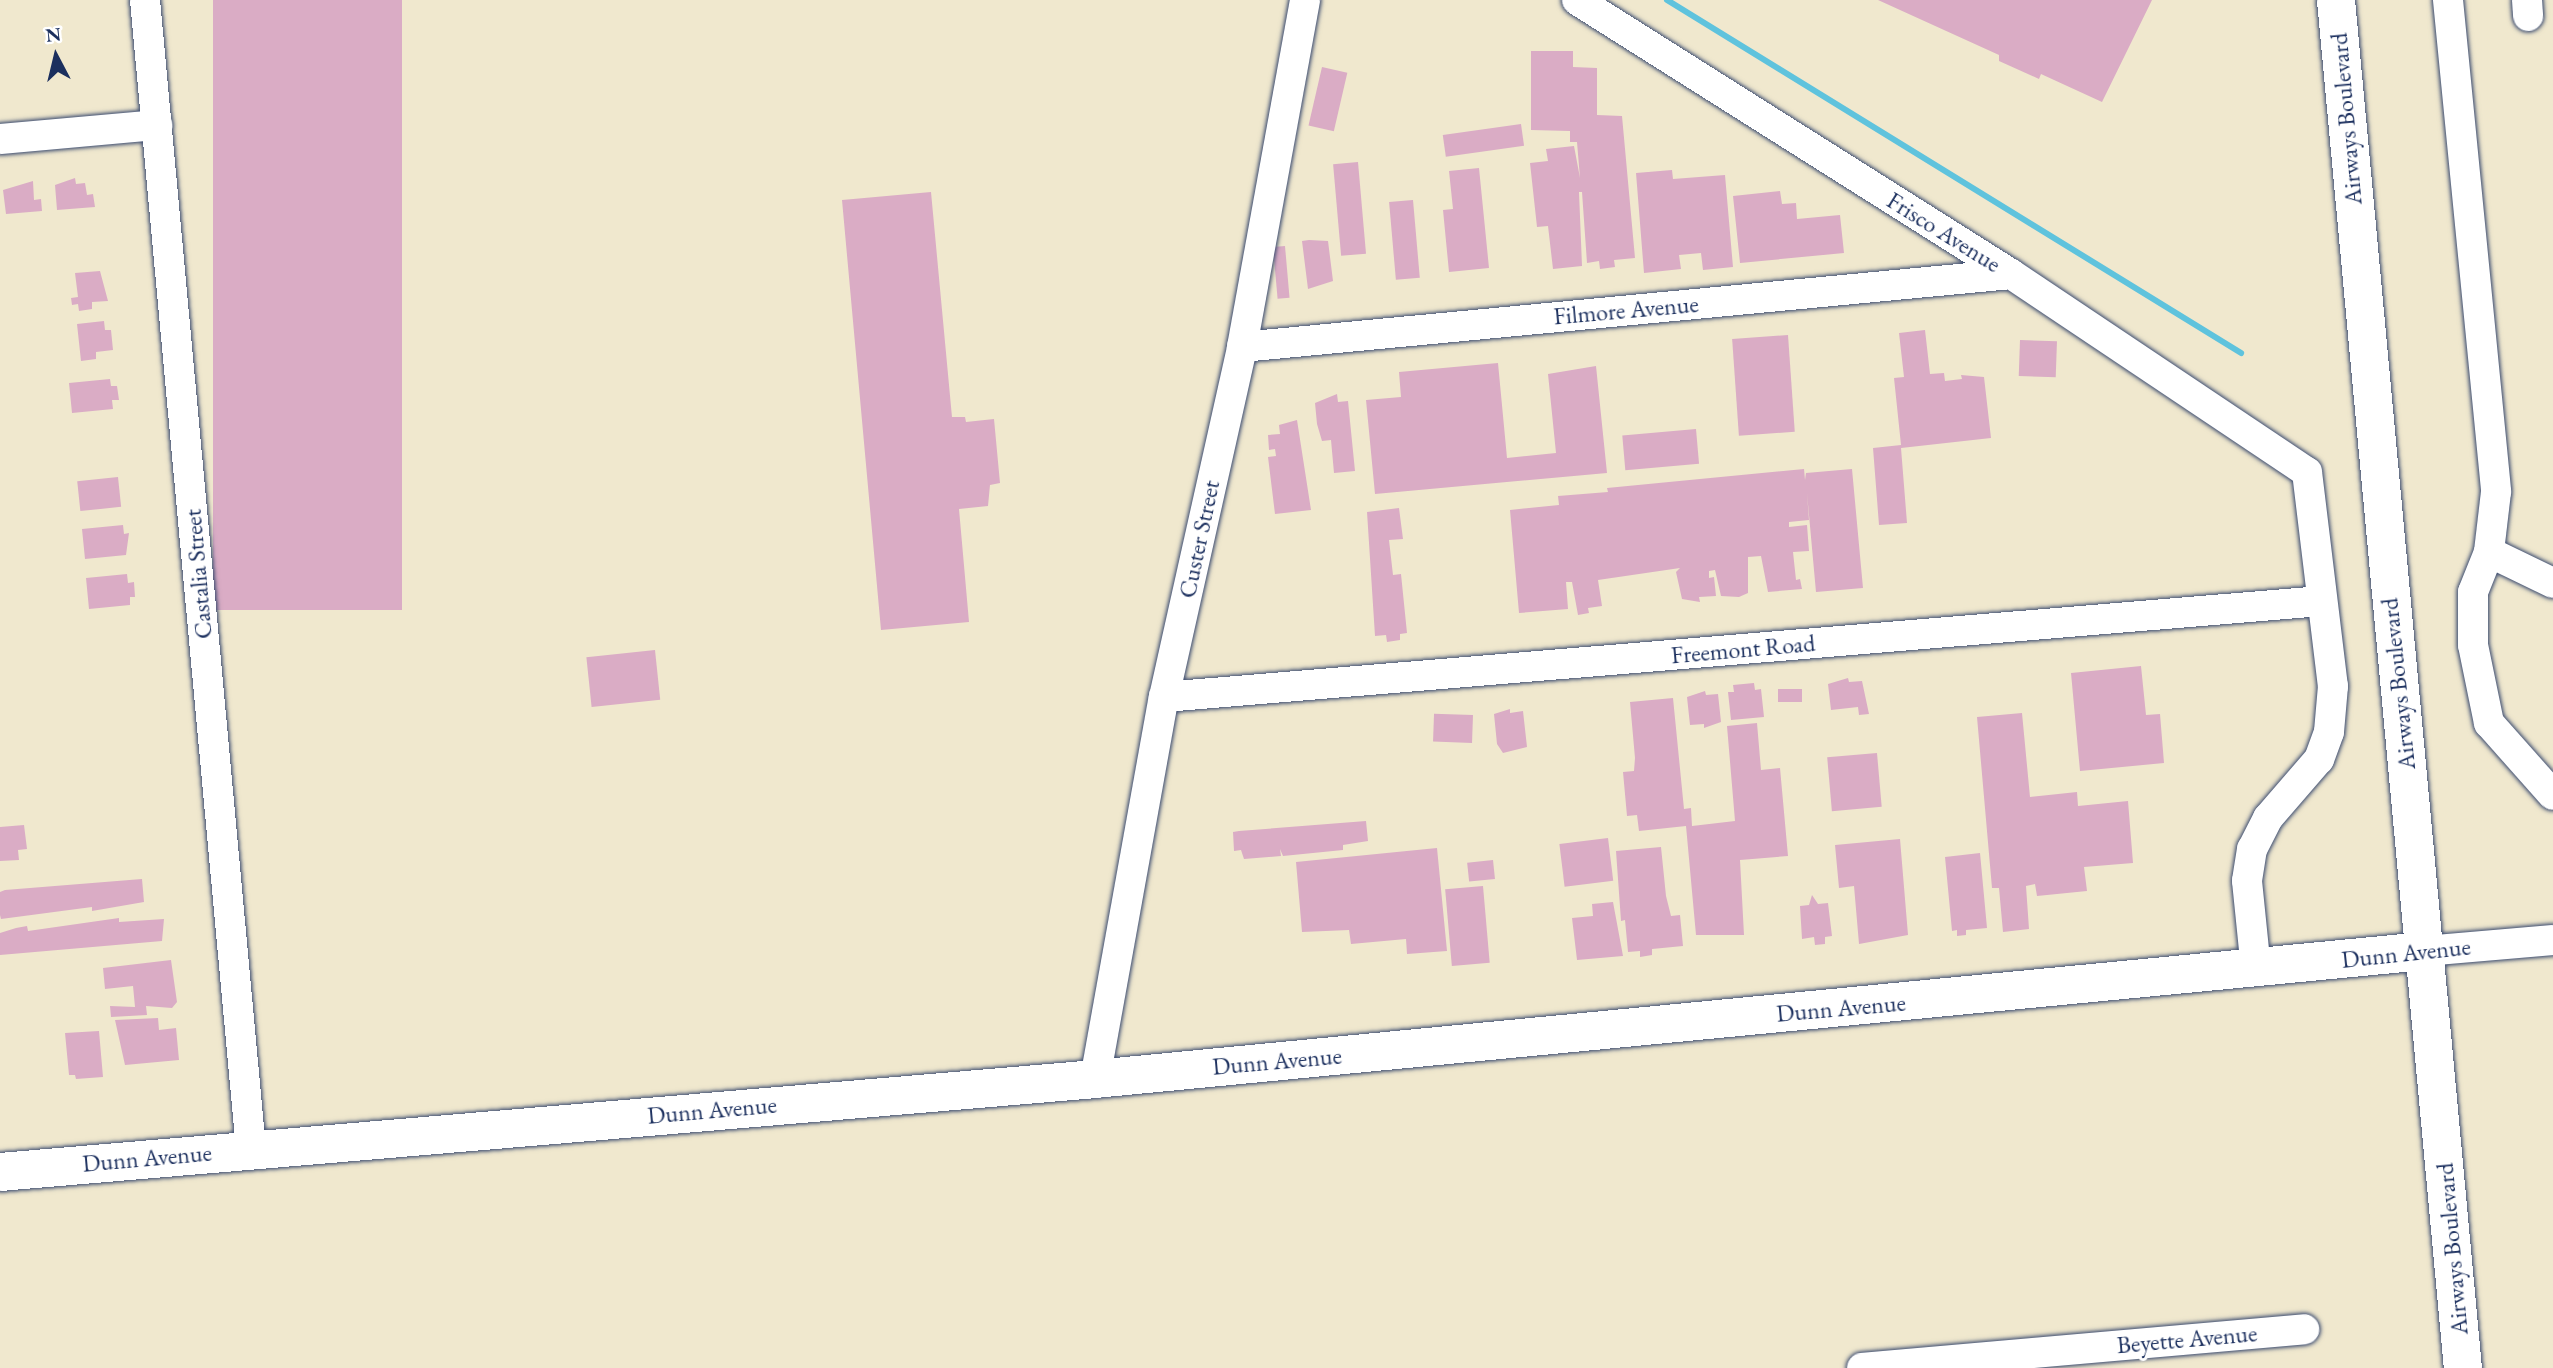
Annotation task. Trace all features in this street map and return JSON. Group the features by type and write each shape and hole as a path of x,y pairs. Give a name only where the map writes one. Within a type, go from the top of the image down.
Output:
{"main road":[{"name":"Airways Boulevard","path":"2337,18 2463,1368"},
{"name":"Dunn Avenue","path":"0,1172 1095,1079 2425,951"}],"street":[{"name":"Castalia Street","path":"145,0 251,1149"},
{"name":"Custer Street","path":"1095,1079 1164,697 1242,347 1305,0"},
{"name":"Frisco Avenue","path":"1577,0 2011,274 2307,472 2321,601"},
{"path":"2448,0 2496,492 2489,552 2473,592 2473,645 2489,723 2553,795"},
{"path":"0,139 158,125"},
{"name":"Filmore Avenue","path":"1242,347 2011,274"},
{"path":"2489,552 2553,583"},
{"path":"2256,969 2247,881 2252,849 2268,818 2319,759 2329,732 2333,686 2321,601"},
{"name":"Freemont Road","path":"1164,697 2321,601"},
{"name":"Dunn Avenue","path":"2425,951 2553,940"},
{"name":"Beyette Avenue","path":"1862,1368 2304,1329"}],"building":[{"path":"213,0 402,0 402,610 213,610"},
{"path":"1878,0 2152,0 2102,102 2041,74 2039,79 1999,61 1999,55"},
{"path":"1531,51 1573,51 1573,67 1597,68 1597,115 1622,116 1635,258 1614,260 1615,267 1600,269 1599,261 1587,263 1582,192 1579,192 1582,266 1553,269 1548,226 1537,227 1530,163 1548,161 1546,149 1574,146 1580,178 1577,142 1570,142 1570,131 1531,130"},
{"path":"1322,67 1347,73 1334,131 1309,125"},
{"path":"1521,124 1524,146 1446,157 1443,135"},
{"path":"1358,162 1366,254 1341,256 1333,164"},
{"path":"1479,168 1489,268 1449,272 1443,210 1453,209 1449,171"},
{"path":"1672,170 1673,179 1725,175 1733,267 1703,270 1701,253 1679,255 1681,269 1644,273 1636,173"},
{"path":"75,178 76,184 85,183 87,195 93,194 95,207 57,210 55,185"},
{"path":"33,181 34,200 41,199 42,211 6,214 3,190"},
{"path":"1780,191 1782,204 1796,203 1797,219 1840,215 1844,253 1740,263 1733,196"},
{"path":"931,192 952,417 965,417 966,422 994,419 1000,483 990,485 988,506 959,509 969,622 881,630 842,200"},
{"path":"1413,200 1420,278 1396,280 1389,202"},
{"path":"1302,241 1328,241 1333,281 1308,289"},
{"path":"1285,246 1290,298 1278,299 1273,247"},
{"path":"100,271 108,301 92,302 92,309 79,311 78,304 72,305 71,298 78,297 75,273"},
{"path":"104,321 105,330 111,330 113,350 96,352 96,359 81,361 77,324"},
{"path":"1925,330 1930,374 1944,373 1945,381 1962,379 1961,375 1984,377 1991,438 1901,448 1907,523 1879,525 1873,448 1901,445 1894,378 1904,377 1899,333"},
{"path":"1788,335 1795,432 1739,436 1732,339"},
{"path":"2020,340 2057,341 2056,377 2019,376"},
{"path":"1498,363 1507,458 1556,453 1548,374 1596,366 1607,473 1375,494 1366,400 1401,397 1399,372"},
{"path":"110,379 111,386 117,386 119,400 112,400 113,409 72,413 69,383"},
{"path":"1337,394 1338,402 1348,401 1355,471 1334,473 1331,440 1322,441 1317,424 1315,403"},
{"path":"1297,420 1311,510 1275,514 1268,457 1276,456 1275,449 1269,450 1268,435 1280,434 1279,425"},
{"path":"1696,429 1699,464 1625,470 1622,435"},
{"path":"1804,469 1805,480 1806,473 1852,469 1863,588 1816,592 1807,493 1809,520 1789,522 1789,527 1807,525 1809,551 1793,552 1796,580 1800,579 1802,589 1768,592 1761,556 1748,557 1748,593 1739,597 1721,596 1715,570 1709,571 1709,578 1714,577 1716,596 1699,597 1700,602 1682,599 1676,572 1680,568 1598,580 1602,606 1588,608 1589,613 1578,615 1572,582 1566,582 1568,609 1519,613 1510,510 1559,505 1558,496 1608,492 1607,488"},
{"path":"118,477 121,507 80,511 77,481"},
{"path":"1399,508 1403,539 1389,540 1393,575 1401,574 1407,633 1400,634 1400,640 1387,642 1386,635 1375,636 1367,512"},
{"path":"123,525 124,534 129,533 126,555 85,559 82,529"},
{"path":"127,574 128,583 134,582 135,597 130,597 130,605 89,609 86,578"},
{"path":"655,650 660,700 592,707 586,657"},
{"path":"2141,666 2146,715 2160,714 2164,763 2080,771 2071,673"},
{"path":"1848,678 1849,682 1862,681 1869,714 1859,715 1858,707 1831,710 1828,684"},
{"path":"1754,683 1755,690 1761,689 1764,717 1731,720 1728,692 1734,692 1733,685"},
{"path":"1778,689 1802,689 1802,702 1778,702"},
{"path":"1705,691 1706,695 1718,694 1721,722 1704,728 1704,724 1690,725 1687,697"},
{"path":"1673,698 1684,809 1691,808 1692,826 1735,821 1727,726 1757,723 1761,770 1780,768 1788,856 1740,860 1744,935 1696,935 1686,826 1639,831 1637,815 1627,816 1623,772 1634,771 1635,758 1630,702"},
{"path":"1510,709 1510,713 1523,711 1527,747 1503,753 1497,744 1494,714"},
{"path":"2022,713 2030,797 2077,792 2078,806 2128,801 2133,863 2084,867 2087,891 2037,896 2035,884 2026,886 2029,929 2003,932 1999,888 1992,888 1977,717"},
{"path":"1434,714 1473,715 1472,743 1433,742"},
{"path":"1877,753 1882,807 1832,811 1827,757"},
{"path":"1366,821 1368,841 1343,845 1343,850 1283,856 1280,849 1281,856 1244,859 1241,850 1234,851 1233,832"},
{"path":"24,825 27,849 18,850 19,860 0,861 0,827"},
{"path":"1608,838 1613,881 1565,887 1559,844"},
{"path":"1900,839 1908,935 1859,944 1854,886 1839,888 1835,845"},
{"path":"1661,847 1666,896 1671,916 1680,915 1683,946 1652,949 1652,955 1640,957 1640,951 1628,952 1625,920 1621,921 1616,851"},
{"path":"1437,848 1447,951 1407,954 1406,939 1351,944 1349,930 1302,932 1296,862"},
{"path":"1980,853 1987,928 1966,930 1966,935 1957,936 1957,930 1952,931 1945,857"},
{"path":"1493,860 1495,879 1469,882 1467,863"},
{"path":"142,879 144,902 92,911 92,907 1,919 0,892 5,890"},
{"path":"1483,886 1490,963 1452,966 1445,889"},
{"path":"1812,895 1818,904 1828,903 1832,936 1825,937 1825,944 1815,945 1814,937 1802,939 1800,906 1809,905"},
{"path":"1613,902 1623,956 1577,960 1572,918 1593,916 1592,904"},
{"path":"119,918 119,922 164,919 162,941 0,955 0,933 16,928 27,926 28,931"},
{"path":"171,960 177,1002 172,1008 146,1006 147,1015 111,1017 110,1006 135,1007 133,986 105,989 103,968"},
{"path":"158,1018 159,1030 176,1028 179,1060 125,1065 115,1020"},
{"path":"99,1031 103,1077 76,1079 75,1075 69,1075 65,1033"}],"waterway":[{"path":"1667,0 2241,353"}]}
